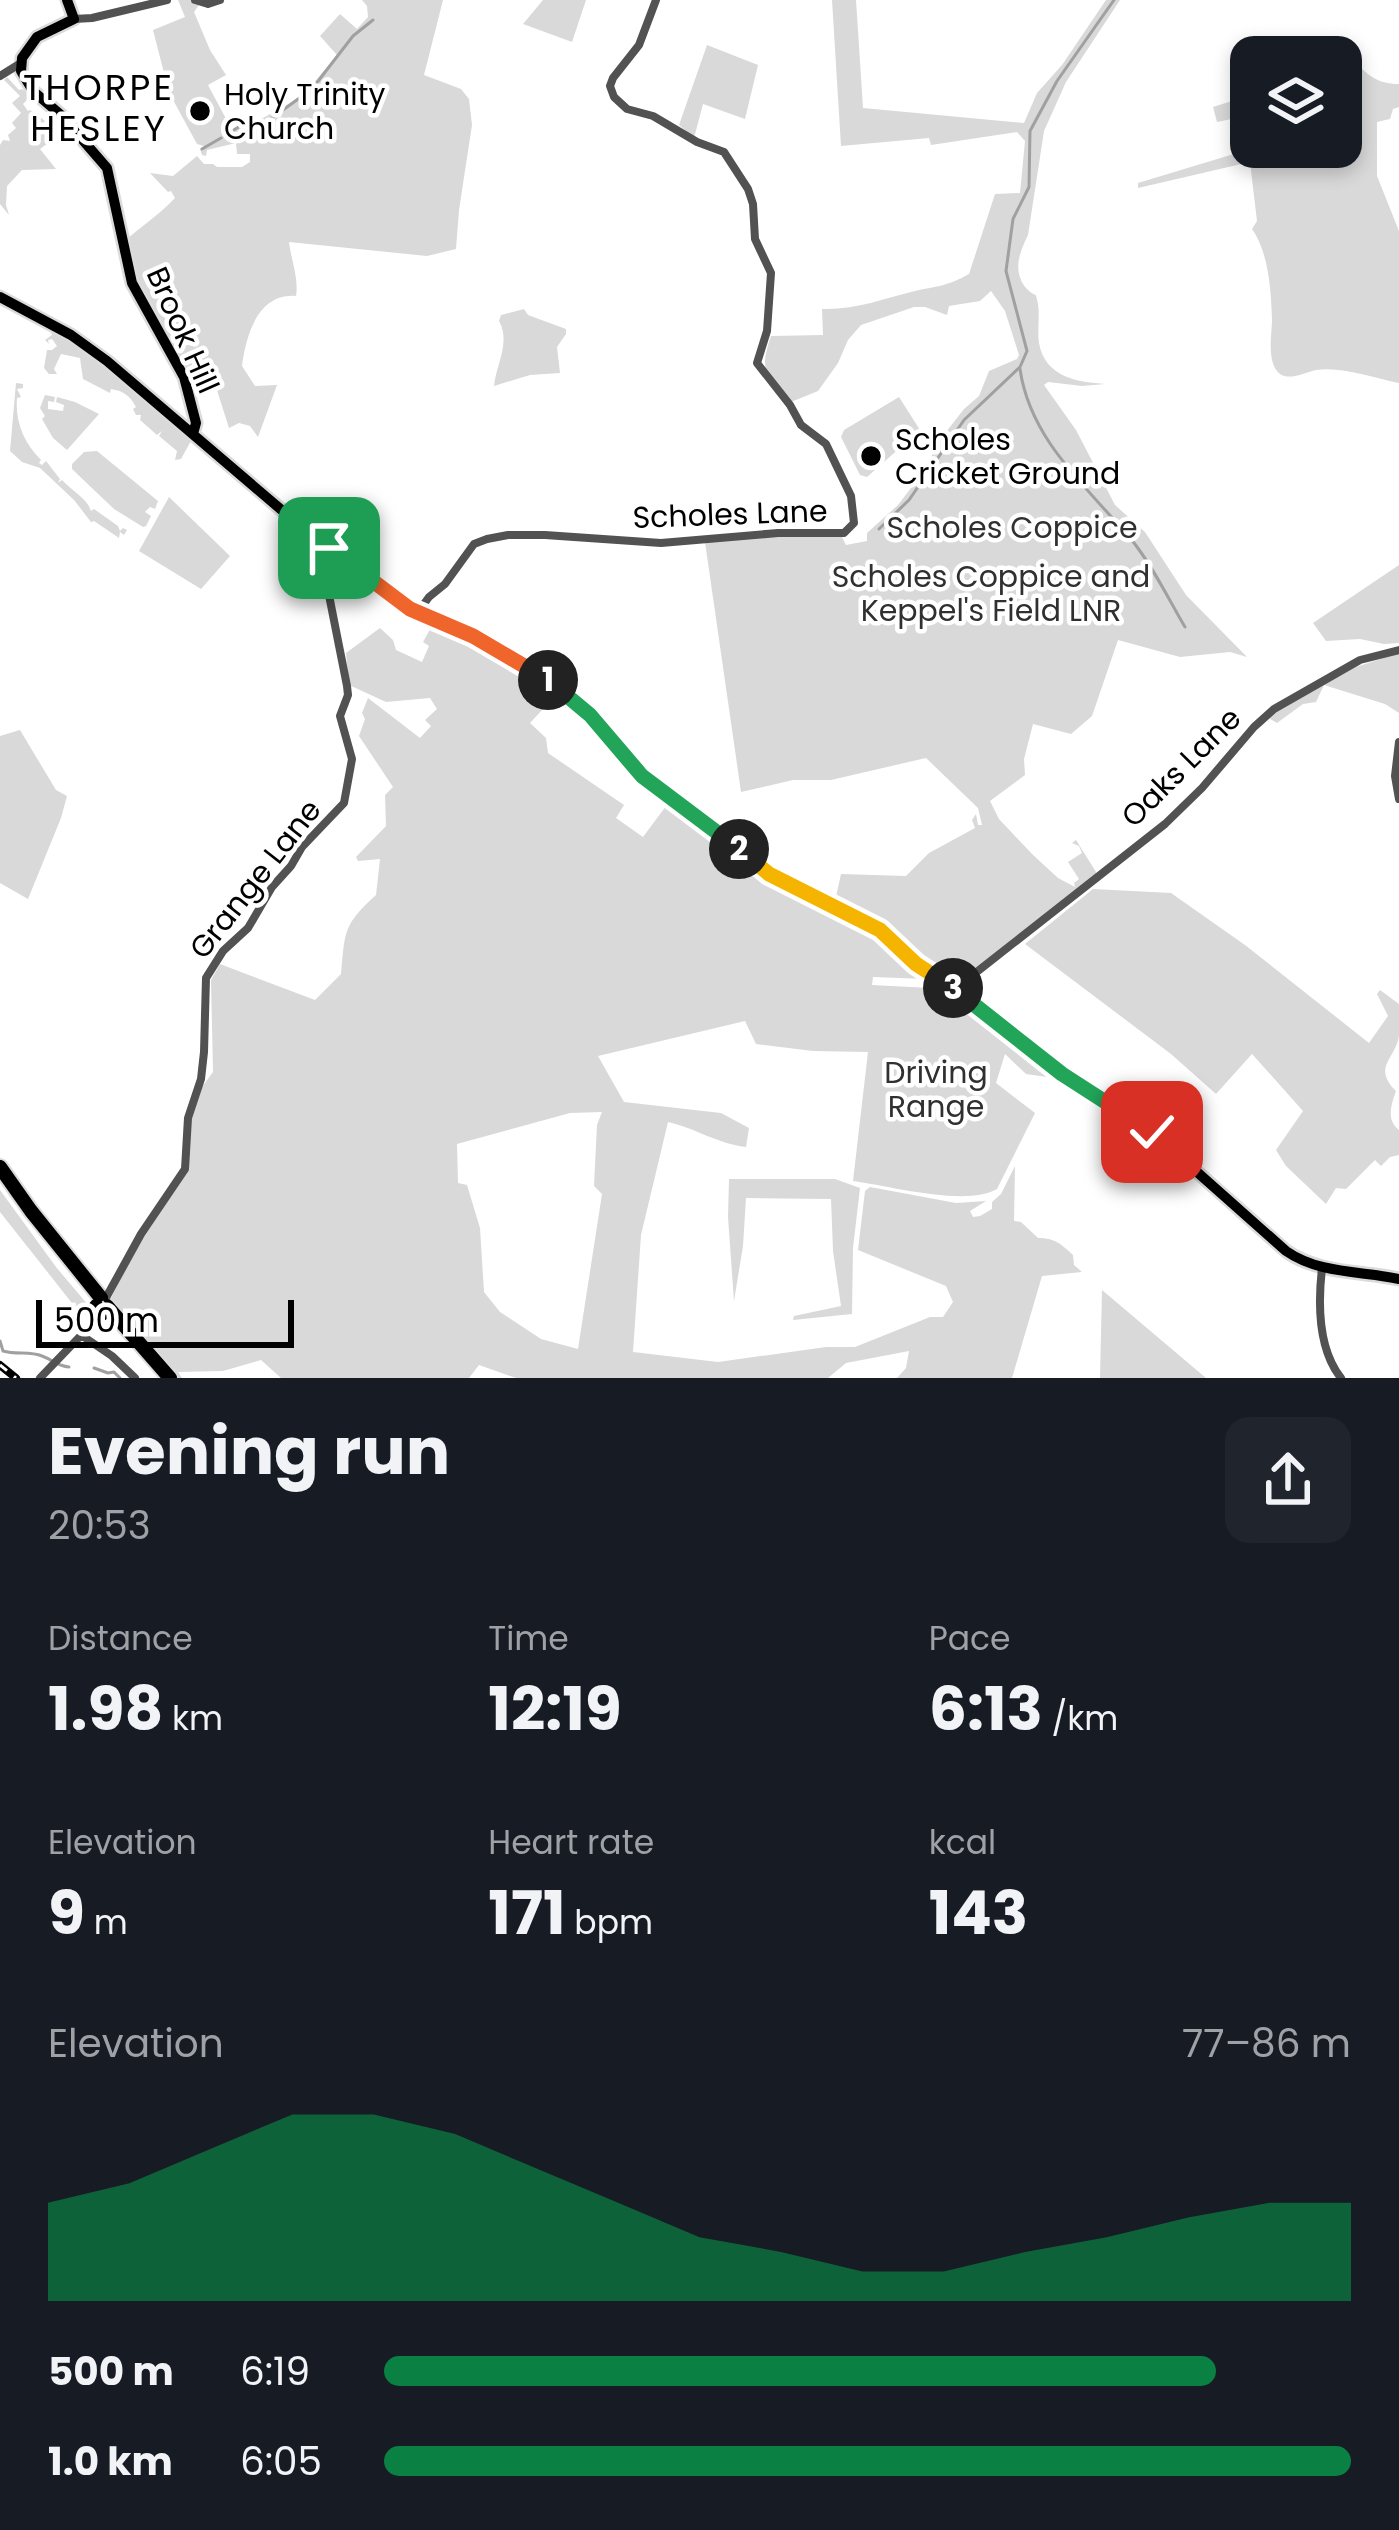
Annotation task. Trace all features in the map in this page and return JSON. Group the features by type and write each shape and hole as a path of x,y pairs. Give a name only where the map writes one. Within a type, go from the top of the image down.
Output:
{"highway":[{"path":"0,1167 101,1306 170,1378"},
{"path":"0,1182 159,1378"}],"main road":[{"path":"21,63 37,37 74,19 67,0"},
{"name":"Brook Hill","path":"21,63 33,91 61,115 106,168 132,283 184,377 196,423 193,434"},
{"path":"0,297 81,341 329,548 417,614 473,636 548,680 590,715 642,776 769,874 880,930 916,964 956,989 1062,1074 1152,1132 1286,1251 1322,1268 1399,1279"}],"street":[{"path":"74,19 167,0"},
{"path":"195,0 208,4 220,0"},
{"name":"Scholes Lane","path":"417,614 474,544 487,539 545,535 661,543 778,533 844,533 854,523 851,496 826,444 801,425 757,362 767,331 771,273 755,239 752,198 736,167 724,152 653,116 627,109 614,97 610,86 640,45 656,0"},
{"path":"0,76 21,63"},
{"name":"Grange Lane","path":"40,1378 81,1335 185,1168 187,1123 201,1079 209,970 248,928 308,840 344,803 352,759 340,716 347,686 322,560 329,548"},
{"name":"Oaks Lane","path":"956,989 1165,824 1271,711 1360,660 1399,650"},
{"path":"1399,742 1395,776 1399,799"},
{"path":"1322,1268 1320,1313 1331,1362 1341,1378"},
{"path":"81,1335 135,1378"}],"green space":[{"path":"178,0 199,5 194,12 226,75 208,85 232,130 251,118 263,118 307,91 337,55 320,36 340,14 357,29 368,17 362,0 443,0 424,75 461,89 469,99 472,125 456,249 427,256 289,242 296,296 272,301 256,318 242,366 255,386 277,385 258,437 250,426 239,423 229,428 209,365 185,372 136,283 127,239 175,198 150,173 173,176 197,156 204,164 217,167 242,167 250,162 250,154 237,154 236,143 202,155 204,146 197,144 160,76 164,73 153,30 185,17"},
{"path":"543,0 586,0 572,42 523,24"},
{"name":"Scholes Coppice and Keppel's Field LNR","path":"832,0 856,0 863,108 1024,123 1037,93 1106,0 1120,0 1066,82 1044,131 1020,276 1036,297 1039,343 1048,364 1074,379 1105,384 1044,385 1076,430 1115,505 1145,532 1186,595 1247,657 1230,652 1180,657 1118,640 1092,716 1071,734 1033,724 1025,775 990,801 999,819 1058,878 1075,887 1079,879 1068,862 1082,853 1072,843 1076,840 1095,877 958,981 916,955 874,919 835,901 841,874 906,876 929,853 975,828 976,814 982,825 978,808 926,758 831,780 793,780 741,792 705,542 770,536 842,537 846,545 867,541 867,533 898,505 939,441 979,396 989,371 1019,355 1005,311 991,291 980,301 949,306 947,315 914,307 861,325 818,391 791,402 767,372 771,336 823,335 822,309 869,303 969,274 995,194 1020,193 1025,141 1017,132 931,145 929,138 841,146"},
{"path":"707,45 758,65 745,119 703,104 694,138 679,125"},
{"path":"1362,69 1373,78 1399,84 1399,107 1390,119 1377,122 1377,176 1399,231 1399,383 1336,370 1280,374 1271,356 1268,273 1252,229 1257,221 1251,168 1362,168"},
{"path":"7,77 37,101 23,104 28,111 62,133 40,149 56,169 22,170 7,186 9,215 0,204 0,145 10,141 8,135 16,128 12,123 21,113 12,103 20,96 4,80"},
{"path":"1230,102 1230,119 1217,122 1213,107"},
{"path":"1230,155 1230,167 1138,188 1138,183"},
{"path":"524,309 528,315 566,329 557,347 560,373 530,375 494,386 503,345 501,315"},
{"path":"50,329 86,349 192,439 181,459 175,460 177,451 159,436 162,431 157,435 140,420 126,395 111,389 110,393 83,379 80,358 61,354 54,369 57,374 49,374 44,368 47,350 57,346 52,339 49,344 45,340 52,335"},
{"path":"16,383 23,384 17,389 19,424 39,463 46,461 60,479 58,483 62,480 91,511 120,531 127,530 124,535 120,532 119,538 91,522 40,468 22,462 10,451"},
{"path":"45,395 55,397 54,402 48,401 48,409 63,411 57,397 99,414 67,450 42,419"},
{"name":"Scholes Cricket Ground","path":"899,397 920,430 867,477 860,475 841,437 844,430"},
{"path":"97,451 158,501 155,509 145,512 151,516 146,526 114,509 72,469 84,452"},
{"path":"169,497 230,556 201,589 139,551"},
{"path":"1399,565 1399,643 1326,641 1313,623"},
{"name":"Driving Range","path":"433,624 556,691 530,723 546,738 548,753 624,805 616,818 643,837 669,802 768,881 879,934 927,979 873,977 872,985 930,988 940,982 1057,1075 1026,1074 1005,1054 996,1083 1035,1113 997,1189 948,1196 853,1181 868,1052 756,1044 745,1021 598,1056 624,1102 721,1113 749,1128 746,1147 668,1122 641,1235 633,1352 718,1362 855,1347 930,1317 943,1317 953,1302 946,1286 858,1250 865,1191 870,1187 956,1203 986,1201 970,1211 973,1217 980,1216 992,1209 1015,1166 1014,1221 1038,1238 1061,1245 1082,1272 1042,1276 1012,1378 897,1378 906,1368 909,1351 846,1363 828,1378 516,1378 479,1365 469,1378 281,1378 261,1360 223,1371 178,1372 182,1378 176,1378 110,1300 140,1241 188,1169 190,1117 199,1091 213,1072 211,980 220,964 315,1000 341,974 348,930 376,895 380,859 358,861 356,857 386,826 385,795 393,787 359,736 365,719 362,713 368,698 420,738 431,726 425,720 437,709 430,698 386,702 349,685 346,653 380,628 396,650 422,662 429,646 423,642","holes":["602,1112 594,1186 602,1194 578,1349 541,1339 500,1312 484,1292 480,1228 467,1185 458,1183 457,1144 570,1113"]},
{"path":"1399,653 1399,713 1324,685 1316,702 1303,704 1277,723 1270,719 1273,713 1356,667"},
{"path":"20,730 56,790 67,796 28,899 0,883 0,736"},
{"path":"1093,889 1171,893 1369,1043 1388,1016 1377,994 1380,990 1399,1004 1399,1036 1385,1069 1396,1091 1391,1112 1399,1130 1399,1155 1381,1166 1375,1160 1346,1189 1336,1188 1326,1204 1276,1150 1303,1111 1252,1054 1216,1094 1171,1054 1025,944"},
{"path":"729,1179 835,1179 860,1188 852,1314 793,1320 841,1306 831,1199 746,1198 734,1301"},
{"path":"0,1190 94,1312 89,1317 79,1312 0,1212"},
{"path":"1102,1290 1206,1378 1100,1378"}],"waterway":[{"path":"879,529 909,500 964,420 1020,367 1027,351 1006,271 1013,219 1029,187 1030,131 1057,81 1114,0"},
{"path":"253,119 265,123 312,89 353,36 373,20"},
{"path":"224,136 250,120"},
{"path":"202,149 221,138"},
{"path":"1020,369 1035,418 1048,440 1139,549 1185,627"},
{"path":"0,1341 3,1351 37,1355 69,1367"},
{"path":"94,1368 120,1378"}],"railway":[{"path":"0,1365 16,1378"}],"place":[{"name":"Holy Trinity Church","path":"200,111"},
{"name":"Scholes Cricket Ground","path":"871,456"}],"district":[{"name":"THORPE HESLEY","path":"99,108"}],"route":[{"path":"329,548 410,609 473,636 548,680 590,715 642,776 769,874 880,930 916,964 956,989 1062,1074 1152,1132"}],"park label":[{"name":"Scholes Coppice","path":"1012,527"}]}
